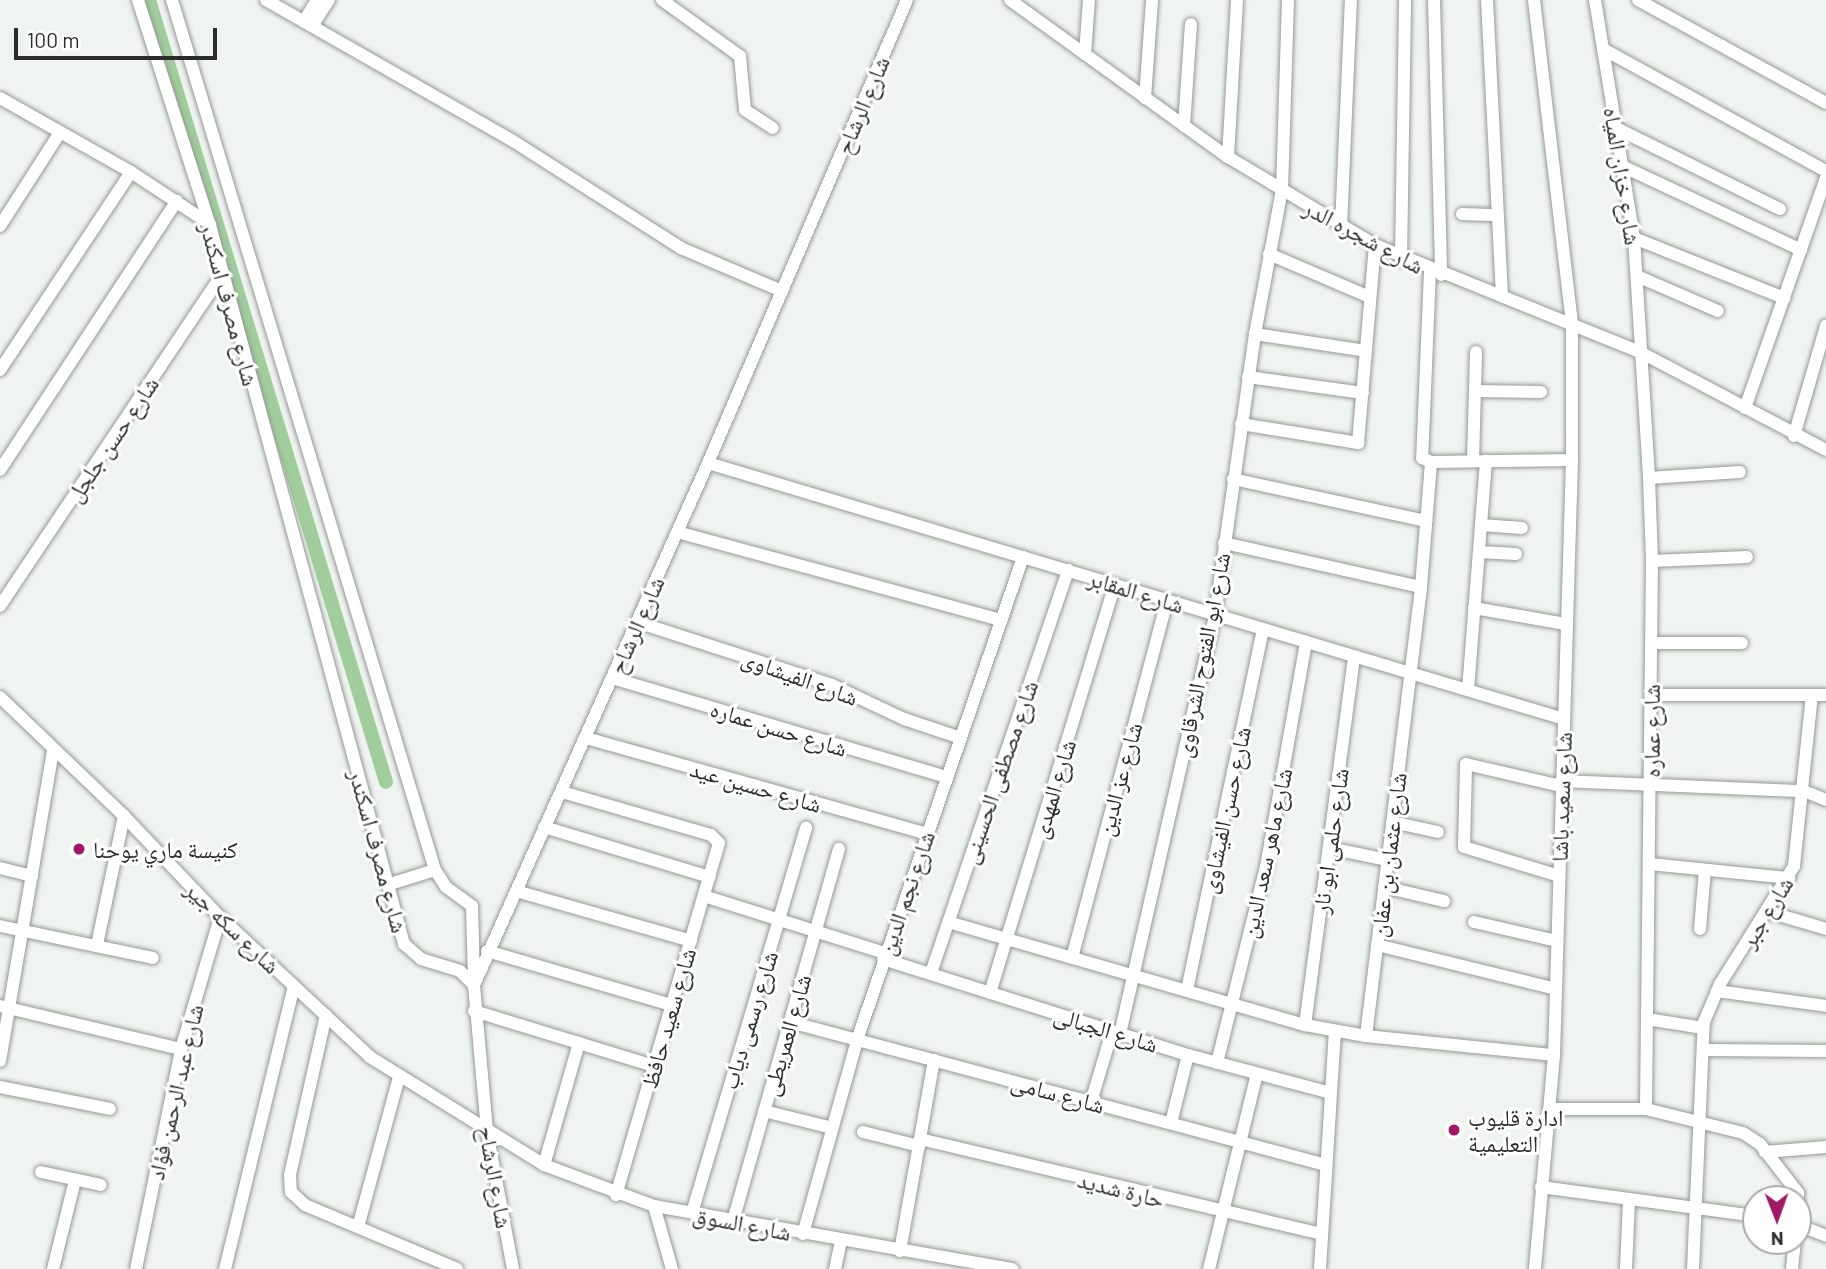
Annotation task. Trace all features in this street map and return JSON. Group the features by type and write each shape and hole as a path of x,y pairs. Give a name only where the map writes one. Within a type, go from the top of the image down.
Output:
{"street":[{"name":"شارع مصرف اسكندر","path":"138,0 210,225 292,538 390,884 400,933 411,953 452,966 474,985"},
{"name":"شارع مصرف اسكندر","path":"172,0 435,870 446,887 471,906 474,985"},
{"path":"266,0 513,141 681,248 782,291"},
{"path":"308,23 317,0"},
{"path":"308,23 329,0"},
{"path":"662,0 740,56 745,110 774,128"},
{"name":"شارع الرشاح","path":"513,1269 487,1132 474,1011 474,985 708,463 906,0"},
{"name":"شارع شجره الدر","path":"1010,0 1227,157 1375,246 1401,260 1642,353 1794,436 1826,450"},
{"path":"1085,54 1089,0"},
{"path":"1145,98 1152,0"},
{"path":"1227,157 1237,0"},
{"name":"شارع ابو الفتوح الشرقاوى","path":"1091,1102 1116,1033 1132,975 1215,615 1248,377 1282,190 1288,0"},
{"path":"1341,227 1350,0"},
{"path":"1401,260 1405,0"},
{"path":"1434,0 1436,273 1420,453 1431,462 1572,460"},
{"path":"1487,0 1502,297"},
{"name":"شارع سعيد باشا","path":"1534,0 1572,324 1572,460 1554,1055 1535,1269"},
{"name":"شارع خزان المياه","path":"1595,0 1634,238 1642,353"},
{"path":"1637,0 1826,103"},
{"path":"1184,126 1191,24"},
{"path":"1603,49 1826,171"},
{"path":"0,98 59,134 131,172 210,225"},
{"path":"1616,128 1780,209"},
{"path":"0,226 59,134"},
{"path":"1622,166 1801,250"},
{"path":"0,370 131,172"},
{"path":"1745,408 1826,178"},
{"path":"0,470 177,201"},
{"path":"1462,214 1497,215"},
{"path":"1634,238 1784,298"},
{"path":"1241,424 1358,443 1375,246"},
{"path":"1269,254 1370,297"},
{"name":"شارع حسن جلجل","path":"0,606 223,273"},
{"path":"1637,276 1718,311"},
{"path":"1794,436 1826,326"},
{"path":"1255,334 1366,351"},
{"path":"1468,690 1481,525 1475,391 1476,352"},
{"name":"شارع عماره","path":"1642,353 1652,561 1646,1109"},
{"path":"1248,377 1363,393"},
{"path":"1475,391 1541,391"},
{"name":"شارع عثمان بن عفان","path":"1366,1036 1421,587 1431,462"},
{"name":"شارع المقابر","path":"708,463 1564,719"},
{"path":"1649,478 1740,472"},
{"path":"1233,479 1426,521"},
{"path":"1481,525 1522,528"},
{"path":"677,533 1001,620"},
{"path":"1224,543 1421,587"},
{"path":"1479,552 1516,554"},
{"name":"شارع نجم الدين","path":"803,1234 857,1040 884,956 1023,557"},
{"path":"1652,561 1747,557"},
{"name":"شارع مصطفى الحسينى","path":"931,974 1068,570"},
{"name":"شارع المهدى","path":"990,993 1115,585"},
{"name":"شارع عز الدين","path":"1072,958 1167,600"},
{"path":"1474,608 1566,624"},
{"name":"شارع الفيشاوى","path":"637,622 832,685 904,719 961,738"},
{"name":"شارع حسن الفيشاوى","path":"1187,990 1264,629"},
{"name":"شارع ماهر سعد الدين","path":"1217,1063 1276,819 1306,642"},
{"path":"1652,643 1742,643"},
{"name":"شارع حلمى ابو نار","path":"1305,1025 1354,656"},
{"name":"شارع حسن عماره","path":"612,678 946,778"},
{"path":"1651,695 1826,695"},
{"name":"شارع جبر","path":"1693,1269 1702,1120 1699,1109 1703,1028 1717,991 1769,912 1788,878 1797,853 1812,695"},
{"name":"شارع سكه جير","path":"0,697 53,751 124,816 220,917 326,1015 398,1077 487,1132"},
{"name":"شارع حسين عيد","path":"586,738 927,834"},
{"path":"0,1061 5,1007 24,929 53,751"},
{"path":"1559,876 1464,847 1467,764 1561,784 1651,783 1804,791 1826,800"},
{"name":"شارع سعيد حافظ","path":"562,792 718,840 710,877 616,1195"},
{"path":"97,945 124,816"},
{"path":"1392,822 1438,832"},
{"path":"544,827 710,877"},
{"name":"شارع رسمى دياب","path":"692,1213 806,828"},
{"path":"1329,848 1387,860"},
{"name":"شارع العمريطى","path":"733,1221 839,849"},
{"path":"1650,864 1788,878"},
{"path":"0,868 32,876"},
{"path":"390,884 435,870"},
{"path":"1700,929 1705,870"},
{"path":"1384,887 1444,901"},
{"path":"516,891 691,941"},
{"name":"شارع الجبالى","path":"704,896 816,931 931,974 1116,1033 1331,1093"},
{"path":"1769,912 1826,929"},
{"name":"شارع عبد الرحمن فؤاد","path":"136,1269 181,1049 220,917"},
{"path":"948,922 1305,1025 1366,1036 1554,1055"},
{"path":"1474,922 1557,941"},
{"path":"0,926 153,958"},
{"path":"1377,945 1556,989"},
{"path":"487,951 672,1005"},
{"path":"225,1269 294,986"},
{"path":"1717,991 1826,1006"},
{"path":"5,1007 181,1049"},
{"path":"474,1011 654,1066"},
{"path":"326,1015 290,1175 291,1192 305,1205 457,1269"},
{"path":"1647,1019 1703,1028"},
{"name":"شارع سامى","path":"790,1022 1326,1165"},
{"path":"1321,1269 1335,1031"},
{"path":"544,1165 579,1043"},
{"path":"1703,1050 1826,1051"},
{"path":"1171,1123 1188,1055"},
{"path":"900,1251 934,1060"},
{"path":"1209,1269 1256,1074"},
{"path":"358,1227 398,1077"},
{"path":"0,1087 110,1109"},
{"path":"1549,1109 1646,1109 1702,1120 1752,1137 1792,1185"},
{"path":"764,1111 832,1128"},
{"name":"شارع السوق","path":"487,1132 544,1165 616,1195 654,1206 1012,1269"},
{"name":"حارة شديد","path":"863,1132 1222,1214 1322,1234"},
{"path":"1765,1152 1826,1147"},
{"path":"41,1172 101,1185"},
{"path":"52,1269 75,1180"},
{"path":"1541,1187 1742,1214"},
{"path":"1626,1269 1629,1199"},
{"path":"654,1206 672,1269"},
{"path":"835,1269 841,1241"}],"waterway":[{"path":"149,0 386,782"}],"place":[{"name":"كنيسة ماري يوحنا","path":"79,849"},
{"name":"ادارة قليوب التعليمية","path":"1454,1130"}]}
